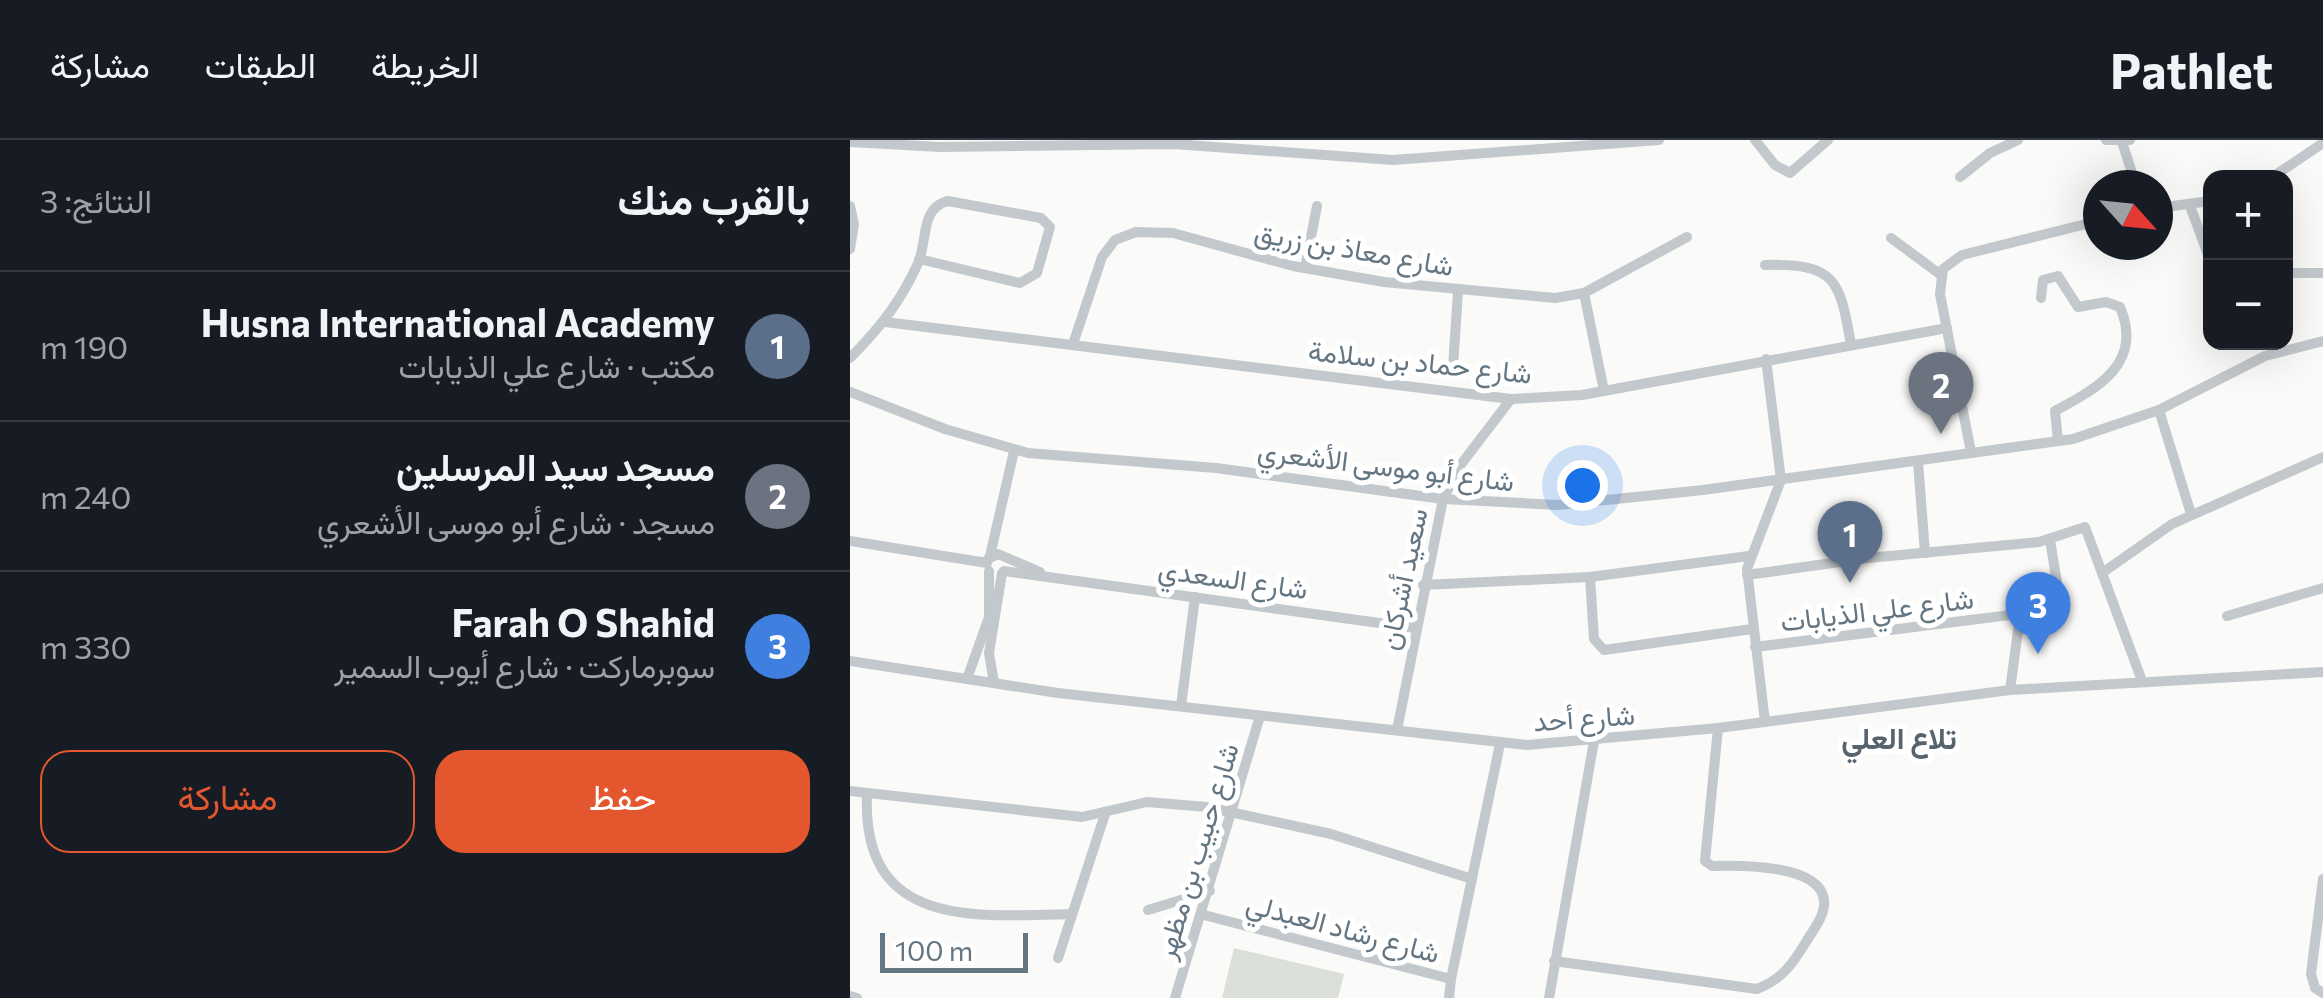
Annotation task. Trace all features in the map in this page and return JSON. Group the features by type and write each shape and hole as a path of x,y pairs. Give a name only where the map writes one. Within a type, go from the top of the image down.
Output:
{"street":[{"path":"850,142 1194,142 1359,160 1478,146 1660,140"},
{"path":"1755,140 1775,164 1790,173 1828,140"},
{"path":"1960,177 1990,154 2018,140"},
{"path":"2117,141 2130,170"},
{"path":"2283,170 2323,143"},
{"path":"850,358 885,322 919,259 931,210 942,202 1042,218 1050,227 1037,272 1020,283 919,259"},
{"path":"2173,207 2203,203"},
{"path":"850,206 854,224 850,250"},
{"path":"1305,268 1317,206"},
{"path":"2190,206 2203,241"},
{"path":"1971,452 1941,276 1952,259 1962,255 2083,225"},
{"name":"شارع معاذ بن زريق","path":"1072,344 1102,258 1126,234 1172,233 1305,268 1458,291 1555,298 1584,293 1687,237"},
{"path":"1891,238 1941,276"},
{"path":"1765,265 1808,265 1832,278 1842,298 1851,345"},
{"path":"2293,273 2323,272"},
{"path":"2040,298 2042,280 2058,276 2078,306 2110,302 2120,307 2129,339 2123,356 2092,392 2055,411 2058,441"},
{"path":"1453,368 1458,291"},
{"path":"1584,293 1604,391"},
{"name":"شارع حماد بن سلامة","path":"885,322 1511,398 1604,391 1947,328"},
{"name":"شارع أبو موسى الأشعري","path":"850,392 1014,451 1216,468 1443,499 1590,503 1918,462 2095,434 2159,410 2243,365 2323,342"},
{"path":"1765,722 1747,575 1749,556 1781,480 1766,359"},
{"name":"سعيد أشركان","path":"1397,730 1443,499 1462,463 1511,398"},
{"path":"2159,410 2191,514"},
{"path":"968,679 989,618 989,563 1002,520 1014,451"},
{"path":"2142,681 2102,573 2144,540 2191,514 2323,457"},
{"path":"1918,462 1926,554"},
{"path":"994,683 989,654 1004,566 1002,520"},
{"name":"شارع علي الذيابات","path":"1747,575 2050,540 2082,528 2087,529 2102,573"},
{"name":"شارع علي الذيابات","path":"1755,647 2050,610 2056,603 2050,540"},
{"path":"850,541 1004,566"},
{"path":"1424,585 1590,577 1749,556"},
{"path":"989,563 1004,566"},
{"name":"شارع السعدي","path":"1004,566 1195,598 1415,628"},
{"path":"1590,577 1594,639 1604,650 1752,630"},
{"path":"2227,616 2323,588"},
{"path":"1181,706 1195,598"},
{"path":"2010,690 2020,616"},
{"name":"شارع أحد","path":"850,661 994,683 1500,744 1594,741 1718,728 2010,690 2323,672"},
{"name":"شارع حبيب بن مظهر","path":"1176,998 1236,811 1260,716"},
{"path":"1554,961 1756,988 1776,981 1791,967 1823,914 1825,898 1816,884 1782,870 1712,866 1705,861 1718,728"},
{"path":"1548,998 1594,741"},
{"path":"1452,979 1500,744"},
{"path":"850,791 1024,813 1105,814 1147,802 1236,811 1331,834 1472,879"},
{"path":"867,793 866,818 874,858 887,881 909,898 971,911 1072,914"},
{"path":"1058,958 1105,814"},
{"path":"2323,879 2313,984 2323,993"},
{"path":"1148,910 1210,891"},
{"name":"شارع رشاد العبدلي","path":"1204,914 1452,979 1448,998"},
{"path":"850,996 857,998"}],"shaded area":[{"path":"1234,948 1344,974 1338,998 1222,998"}],"place":[{"name":"مسجد سيد المرسلين","path":"1941,434"},
{"name":"Husna International Academy","path":"1850,583"},
{"name":"Farah O Shahid","path":"2038,654"}],"district":[{"name":"تلاع العلي","path":"1899,739"}]}
